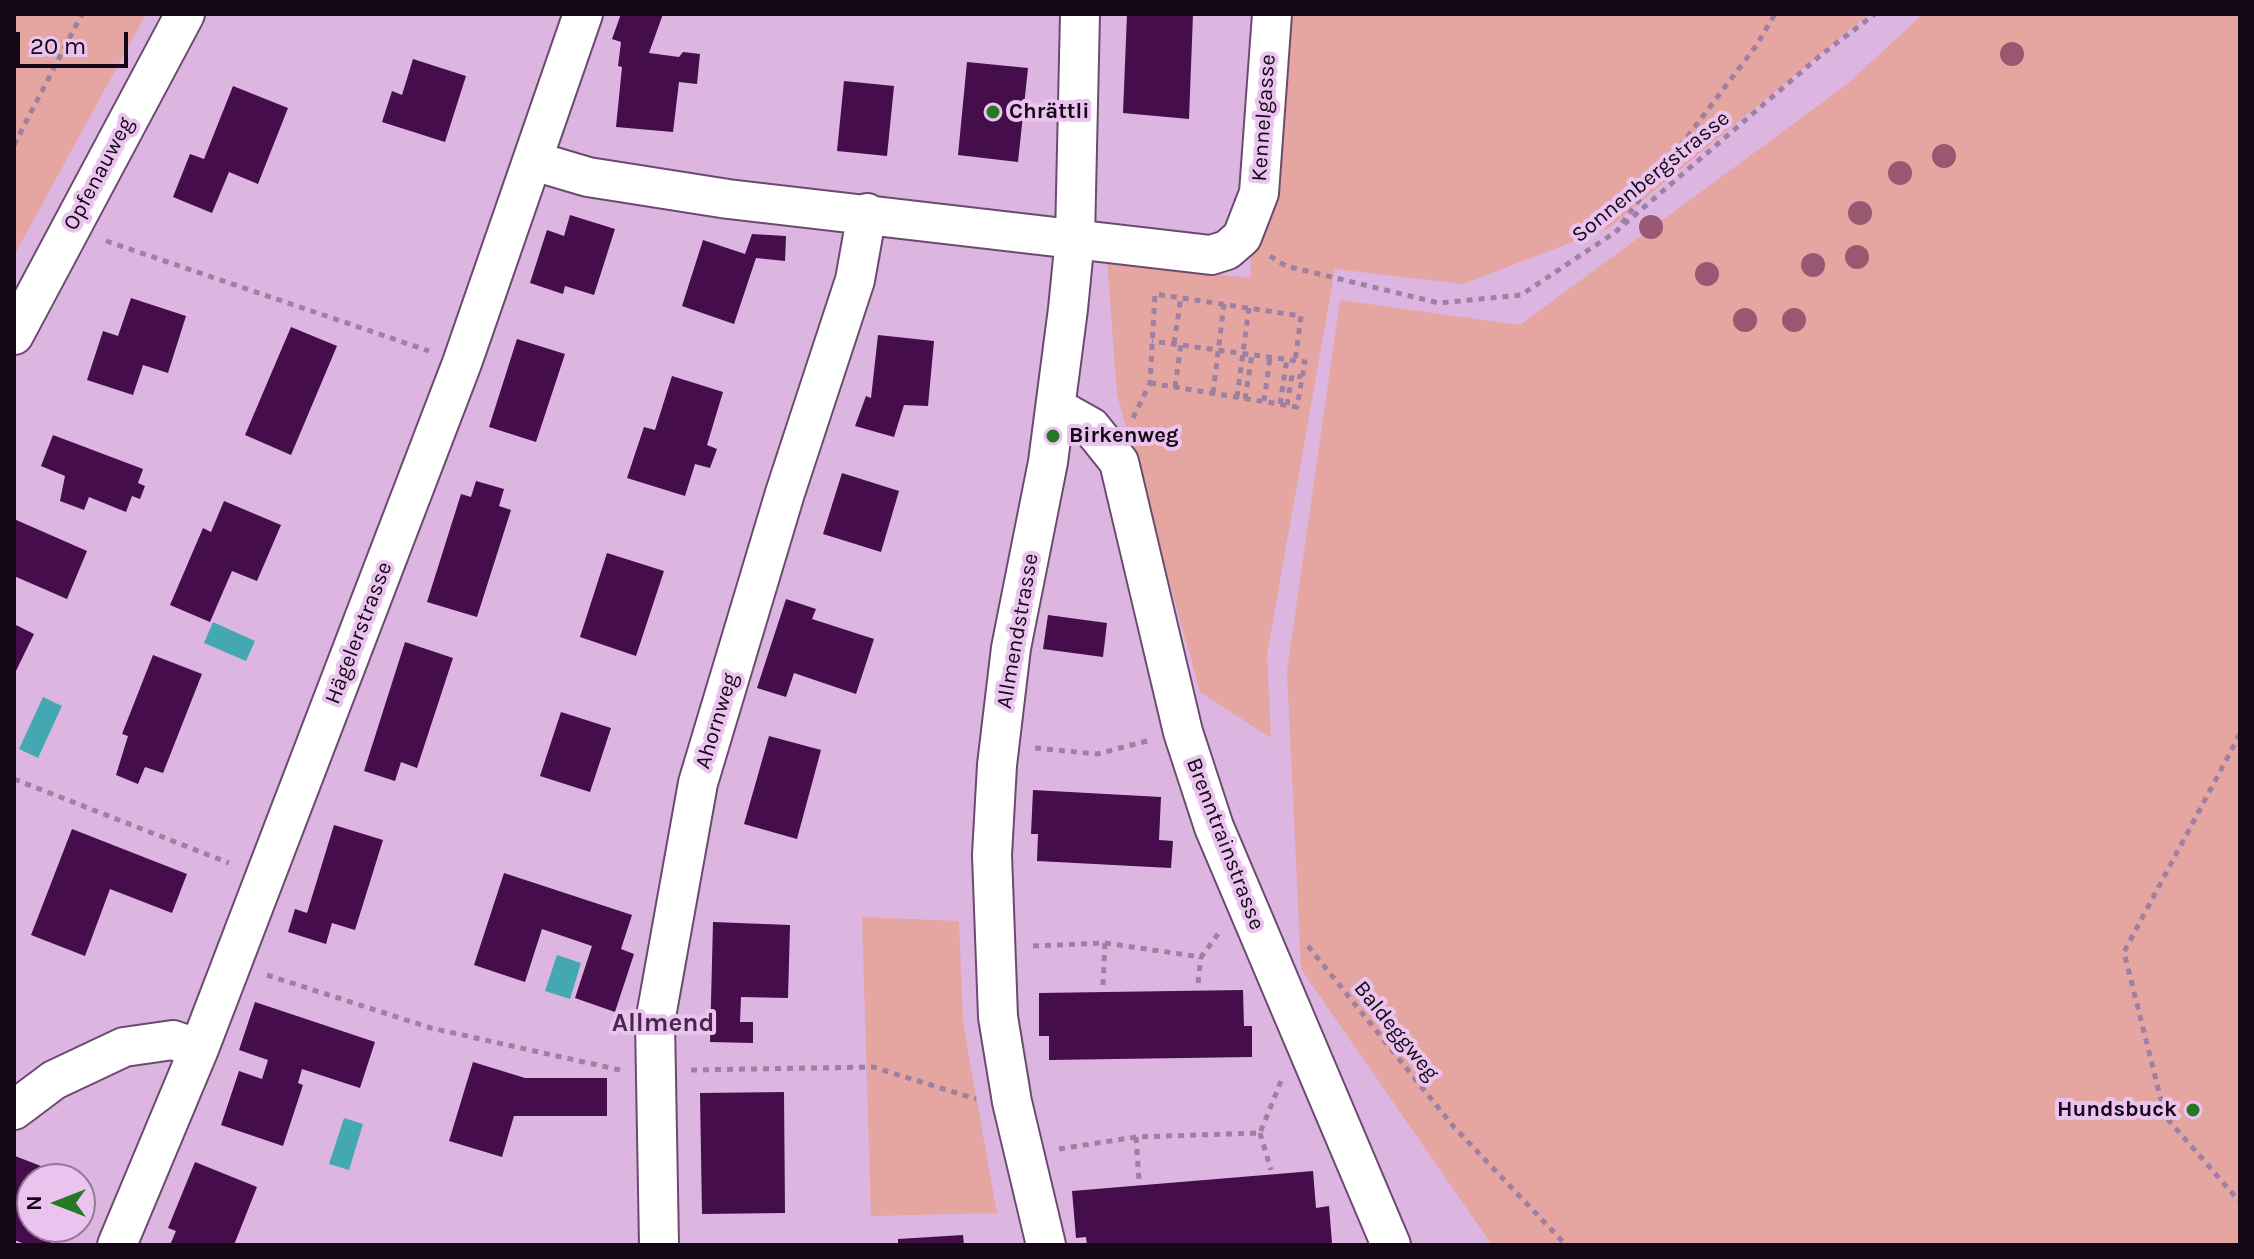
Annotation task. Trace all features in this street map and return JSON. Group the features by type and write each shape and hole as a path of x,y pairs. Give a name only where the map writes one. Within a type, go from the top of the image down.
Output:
{"street":[{"name":"Opfenauweg","path":"14,335 185,14"},
{"name":"Hägelerstrasse","path":"117,1245 199,1049 462,363 583,14"},
{"name":"Allmendstrasse","path":"1046,1245 1012,1102 998,1017 993,930 995,795 1011,648 1057,408 1075,238 1080,14"},
{"name":"Kennelgasse","path":"1242,237 1259,193 1272,14"},
{"path":"534,161 588,177 728,199 1211,255 1227,250 1242,237"},
{"name":"Ahornweg","path":"659,1245 655,1022 698,783 785,493 855,280 867,213"},
{"name":"Brenntrainstrasse","path":"1057,408 1091,427 1119,462 1183,732 1214,827 1391,1245"},
{"path":"14,1110 54,1080 124,1047 173,1040 199,1049"}],"path":[{"path":"14,145 82,14"},
{"path":"1614,233 1756,46 1775,14"},
{"name":"Sonnenbergstrasse","path":"1242,237 1286,266 1439,303 1521,295 1614,233 1821,55 1875,14"},
{"path":"70,229 439,355"},
{"path":"1106,443 1131,423 1150,383 1155,294 1301,316 1295,361"},
{"path":"1175,387 1181,297"},
{"path":"1213,393 1224,304"},
{"path":"1237,397 1249,308"},
{"path":"1150,383 1297,407 1305,362 1152,341"},
{"path":"1245,399 1252,354"},
{"path":"1264,401 1270,357"},
{"path":"1284,404 1287,359"},
{"path":"1284,404 1292,375 1302,377"},
{"path":"1032,748 1097,754 1183,732"},
{"path":"2240,734 2124,952 2165,1116 2240,1202"},
{"path":"14,779 265,877"},
{"path":"1198,983 1201,957 1245,897"},
{"name":"Baldeggweg","path":"1301,938 1453,1126 1566,1245"},
{"path":"1024,947 1105,943 1201,957"},
{"path":"1103,985 1105,943"},
{"path":"232,964 431,1028 656,1074 873,1067 985,1102 1012,1102"},
{"path":"1271,1170 1260,1133 1301,1033"},
{"path":"1054,1150 1136,1137 1260,1133"},
{"path":"1136,1137 1139,1180"}],"shaded area":[{"path":"14,14 146,14 14,256"},
{"path":"1265,14 1869,14 1609,228 1463,284 1335,269 1267,655 1271,738 1200,692 1117,394 1107,261 1250,278"},
{"path":"1923,14 2240,14 2240,1245 1492,1245 1301,969 1287,671 1340,300 1520,325 1846,85"},
{"path":"213,622 255,641 246,661 204,643"},
{"path":"43,697 62,706 38,758 19,749"},
{"path":"862,917 959,921 963,1023 997,1213 871,1216"},
{"path":"557,955 581,963 570,999 545,991"},
{"path":"344,1118 363,1124 349,1170 329,1164"}],"building":[{"path":"621,14 663,14 649,53 679,57 683,52 700,54 697,84 679,82 673,132 616,127 622,67 618,66 621,42 612,39"},
{"path":"1127,14 1193,14 1189,119 1123,113"},
{"path":"413,59 466,76 445,142 382,122 392,91 402,95"},
{"name":"Chrättli","path":"967,62 1028,68 1018,162 958,155"},
{"path":"844,81 894,86 887,156 837,151"},
{"path":"233,86 288,108 258,184 229,172 212,213 173,197 190,154 204,159"},
{"path":"570,215 615,229 594,295 565,286 563,294 530,283 547,230 564,236"},
{"path":"752,234 786,236 785,261 756,258 734,324 682,306 703,240 745,254"},
{"path":"131,298 186,316 168,373 143,365 133,395 87,380 103,331 118,336"},
{"path":"291,327 337,346 291,455 245,435"},
{"path":"878,335 934,341 928,406 904,405 894,437 855,426 866,396 871,398"},
{"path":"517,339 565,354 536,442 489,427"},
{"path":"672,376 723,392 707,445 717,449 710,468 695,464 685,496 627,478 644,427 655,430"},
{"path":"53,435 143,469 138,483 145,486 140,499 132,496 126,512 89,497 84,510 60,501 65,476 41,466"},
{"path":"842,473 899,491 881,552 823,534"},
{"path":"476,481 504,489 499,506 511,510 477,617 427,602 461,494 471,497"},
{"path":"224,501 281,525 257,581 232,571 210,622 170,605 203,528 211,532"},
{"path":"14,519 87,551 67,599 14,576"},
{"path":"607,553 664,571 636,656 580,637"},
{"path":"786,599 816,609 812,619 874,639 856,694 794,673 786,697 757,688"},
{"path":"1048,615 1107,623 1103,657 1043,649"},
{"path":"14,624 34,634 14,675"},
{"path":"405,642 453,658 417,768 401,762 395,781 364,771"},
{"path":"153,655 202,674 163,773 145,767 138,784 116,775 128,736 122,734"},
{"path":"561,712 611,728 590,792 540,776"},
{"path":"769,736 821,750 797,839 744,824"},
{"path":"1033,790 1161,797 1159,840 1173,841 1171,868 1037,861 1038,834 1031,834"},
{"path":"334,825 383,840 355,930 332,923 326,944 288,932 295,909 307,913"},
{"path":"72,829 187,874 172,913 110,889 85,956 31,935"},
{"path":"504,873 632,915 621,949 634,954 615,1012 575,998 592,946 542,929 525,982 474,965"},
{"path":"713,922 790,925 788,998 741,997 740,1022 753,1022 753,1043 710,1042"},
{"path":"1243,990 1244,1026 1252,1026 1252,1057 1049,1060 1049,1036 1039,1036 1039,993"},
{"path":"255,1002 375,1042 360,1088 302,1069 298,1083 303,1085 283,1146 221,1125 239,1071 262,1079 268,1060 239,1050"},
{"path":"473,1062 525,1078 607,1078 607,1116 514,1116 502,1157 449,1141"},
{"path":"784,1092 785,1213 702,1214 700,1093"},
{"path":"15,1156 33,1163 16,1163 14,1240"},
{"path":"195,1162 257,1187 234,1245 170,1245 176,1231 168,1228"},
{"path":"1313,1171 1316,1208 1329,1206 1332,1243 1087,1245 1086,1237 1076,1238 1072,1191"},
{"path":"963,1235 964,1245 898,1245 898,1239"},
{"path":"22,1243 51,1243 50,1245"}],"place":[{"name":"Chrättli","path":"993,112"},
{"name":"Birkenweg","path":"1053,436"},
{"name":"Hundsbuck","path":"2193,1110"}],"district":[{"name":"Allmend","path":"663,1024"}]}
